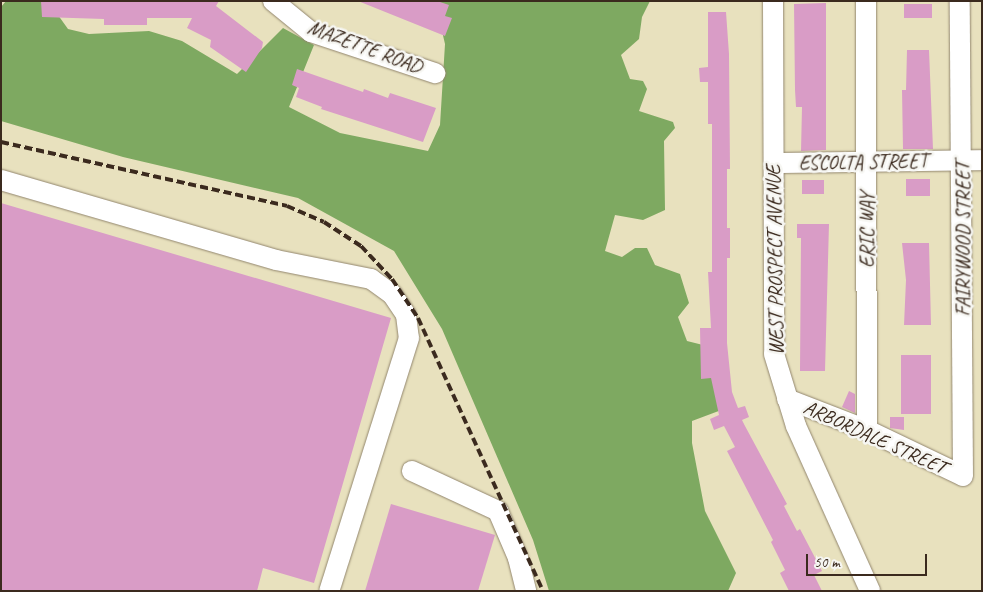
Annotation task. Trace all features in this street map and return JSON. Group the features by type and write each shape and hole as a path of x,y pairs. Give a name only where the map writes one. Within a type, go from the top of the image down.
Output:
{"street":[{"name":"MAZETTE ROAD","path":"273,1 311,32 435,73"},
{"name":"WEST PROSPECT AVENUE","path":"773,1 774,354 786,399 870,591"},
{"name":"ERIC WAY","path":"866,1 867,430"},
{"name":"FAIRYWOOD STREET","path":"960,1 972,160 963,476"},
{"name":"ESCOLTA STREET","path":"774,162 972,160"},
{"path":"1,180 276,260 372,279 392,294 406,315 409,338 329,591"},
{"name":"ARBORDALE STREET","path":"786,399 867,430 963,476"},
{"path":"412,471 498,511 518,558 526,591"}],"green space":[{"path":"6,1 48,1 68,29 89,34 149,31 182,41 237,74 283,28 314,45 289,107 340,133 428,151 440,125 445,44 435,1 650,1 642,17 639,39 621,55 630,79 643,81 647,89 639,111 673,122 675,128 664,141 665,210 643,220 615,215 605,251 622,257 635,248 647,248 655,265 680,274 689,303 678,317 687,341 715,348 730,386 724,409 692,421 692,443 705,511 736,573 728,591 549,591 533,540 442,329 394,251 298,198 123,157 1,121 1,7"}],"building":[{"path":"41,1 219,1 216,6 263,42 262,48 246,72 210,47 211,40 187,28 192,18 147,18 147,25 104,25 104,19 42,17"},
{"path":"358,1 437,1 449,5 445,16 452,18 445,36"},
{"path":"826,3 826,150 801,151 802,107 796,107 795,90 794,4"},
{"path":"904,4 932,4 932,18 904,18"},
{"path":"708,12 726,12 729,54 730,169 727,169 727,228 730,228 730,258 727,258 727,343 732,392 738,408 745,406 749,417 742,420 787,504 784,506 797,531 800,529 822,571 814,575 822,591 789,591 780,573 785,570 771,542 773,540 727,451 735,447 724,426 714,430 710,419 719,415 711,378 701,379 700,328 711,328 708,272 712,272 712,124 708,124 708,82 700,82 699,68 708,67"},
{"path":"907,50 929,50 933,149 903,149 902,90 906,90"},
{"path":"297,69 363,92 364,89 388,98 390,93 436,108 423,142 321,109 322,107 296,97 299,88 292,85"},
{"path":"906,179 930,179 930,196 906,196"},
{"path":"802,180 824,180 824,194 802,194"},
{"path":"1,203 391,318 314,583 263,568 257,591 1,591"},
{"path":"797,224 829,224 825,371 800,371 801,238 797,238"},
{"path":"902,243 929,243 931,325 904,325 906,280"},
{"path":"901,355 931,355 931,414 901,414"},
{"path":"849,391 855,394 855,413 842,407"},
{"path":"890,417 904,417 904,430 890,428"},
{"path":"391,504 495,535 478,591 365,591"}],"railway":[{"path":"1,142 287,206 324,222 361,246 392,279 418,318 543,591"}]}
